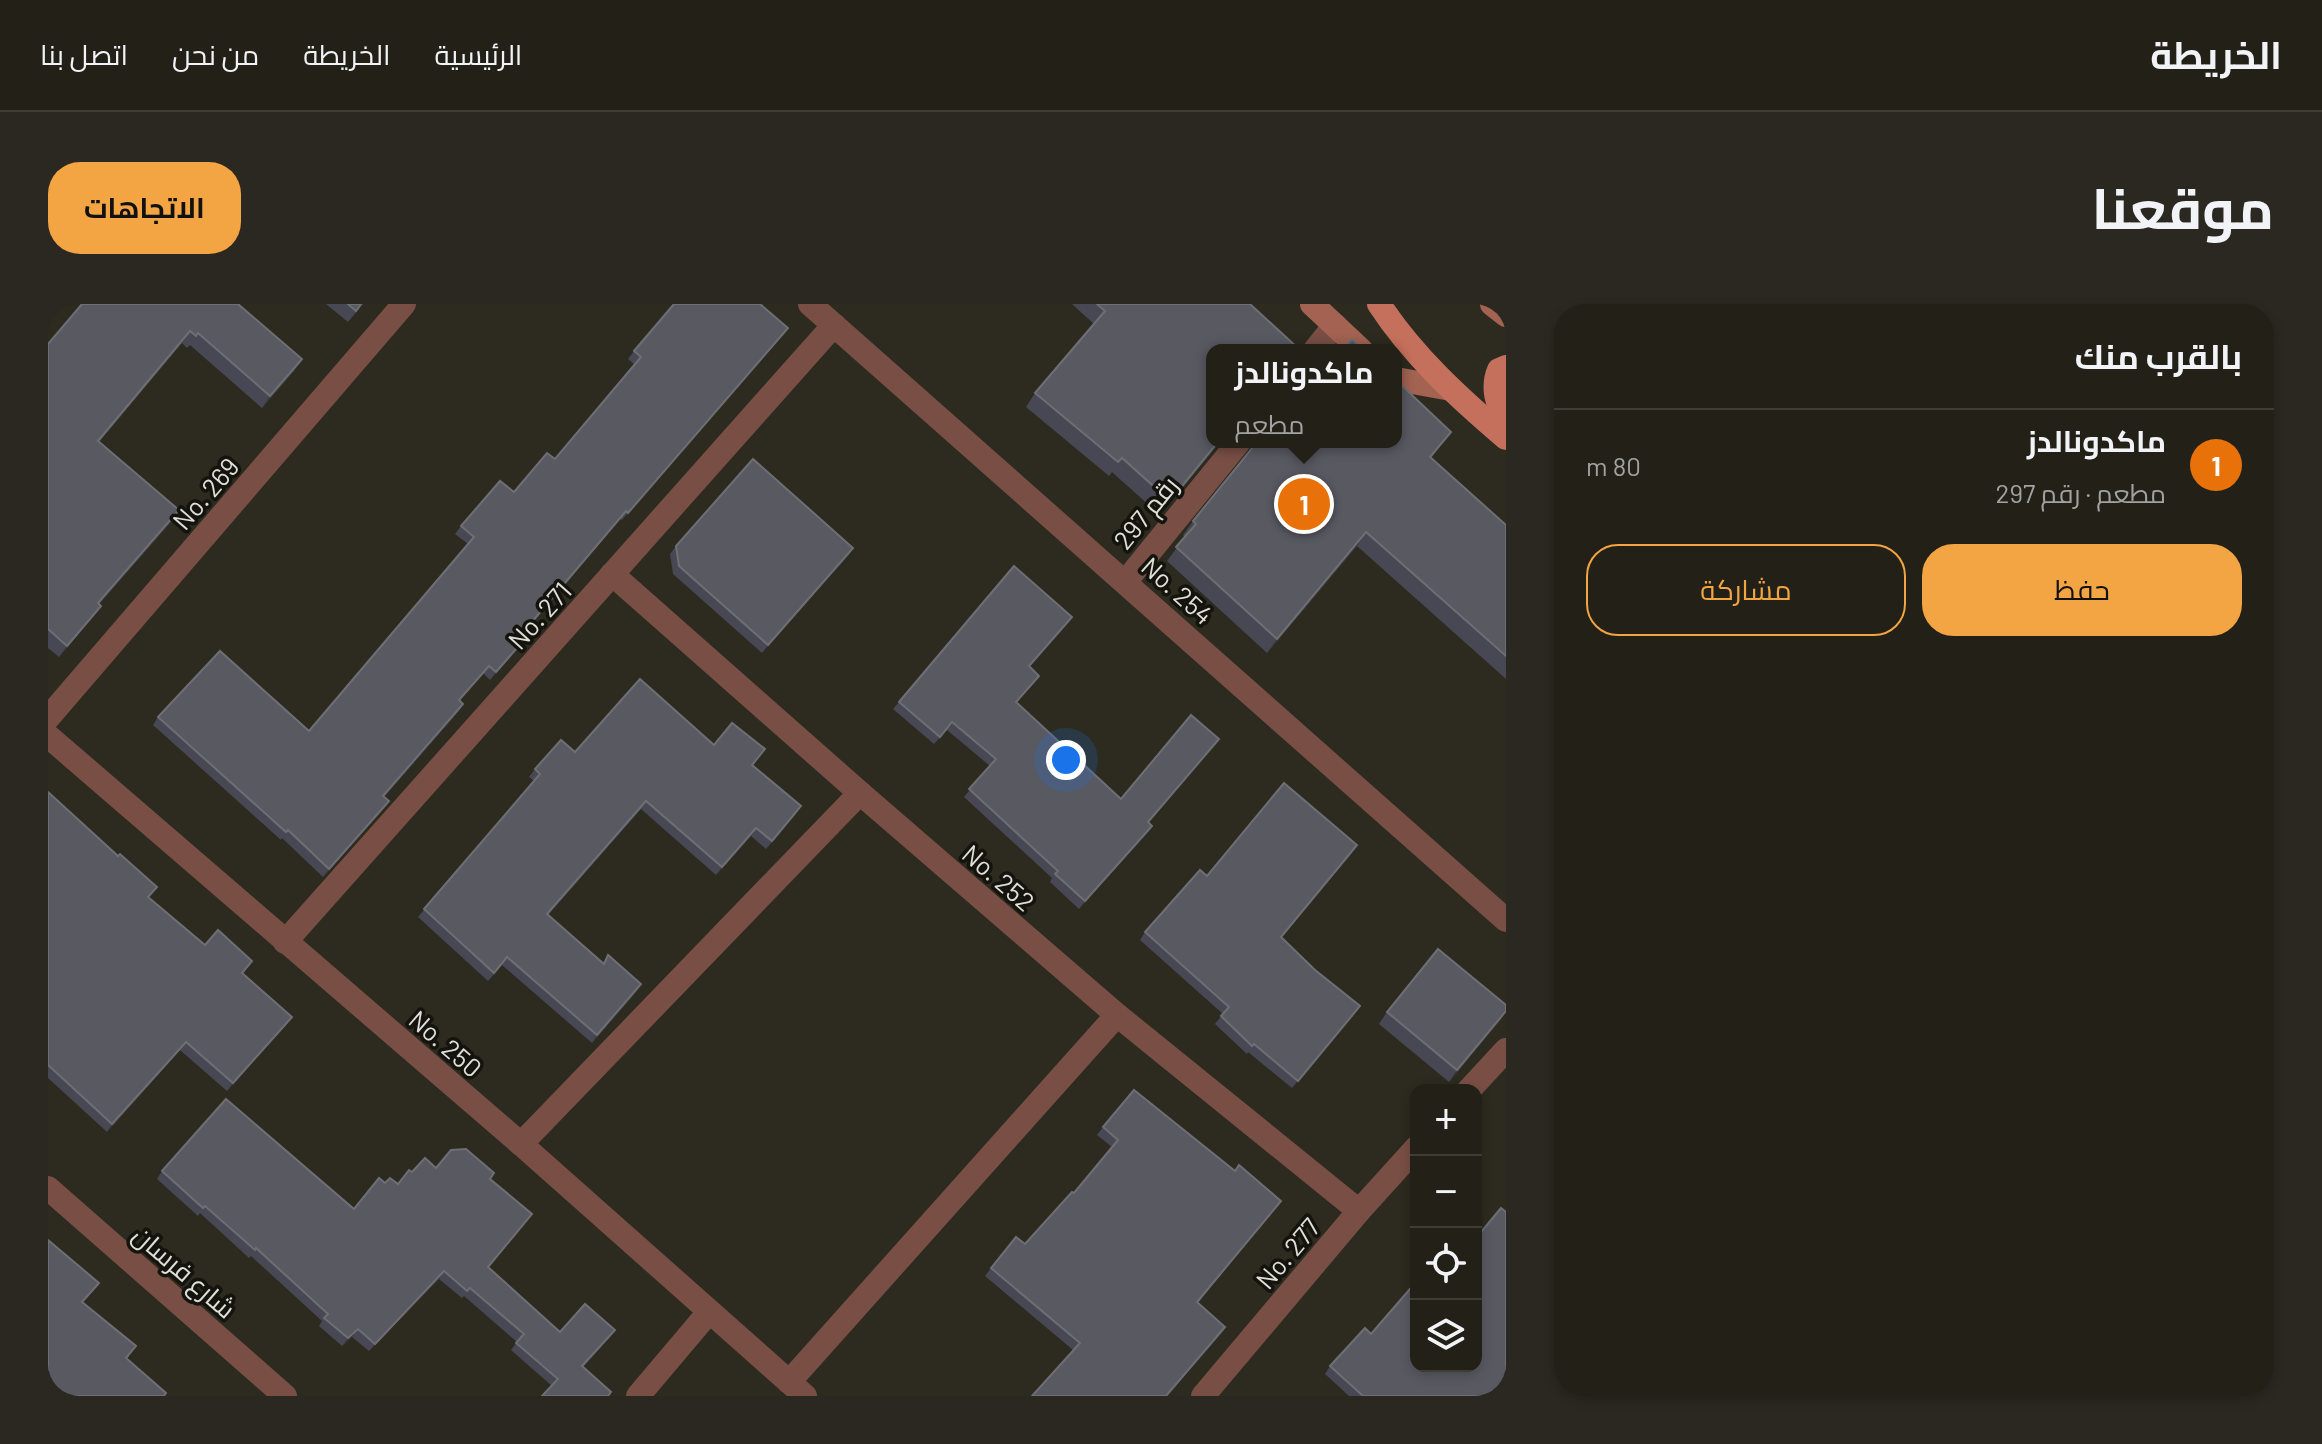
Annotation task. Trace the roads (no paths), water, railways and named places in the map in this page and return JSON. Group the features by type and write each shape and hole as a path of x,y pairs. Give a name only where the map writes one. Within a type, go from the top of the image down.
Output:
{"main road":[{"path":"1312,304 1355,344"},
{"path":"1379,304 1398,334 1451,389 1506,438"},
{"path":"1492,304 1506,315"},
{"path":"1506,367 1499,370 1494,382 1496,398 1506,423"},
{"path":"1402,380 1451,389"}],"street":[{"name":"No. 269","path":"48,718 404,304"},
{"name":"No. 254","path":"810,304 1506,920"},
{"name":"No. 271","path":"285,942 834,325"},
{"path":"1320,344 1335,325"},
{"name":"رقم 297","path":"1126,581 1234,448"},
{"name":"No. 252","path":"612,574 1117,1015 1359,1211"},
{"name":"No. 250","path":"48,736 521,1144 797,1389"},
{"path":"521,1144 860,793"},
{"path":"797,1389 1117,1015"},
{"path":"1475,1084 1506,1050"},
{"name":"No. 277","path":"1203,1396 1410,1155"},
{"name":"شارع فرسان","path":"48,1188 285,1396"},
{"path":"638,1396 709,1312"}],"place":[{"name":"ماكدونالدز","path":"1304,504"}]}
